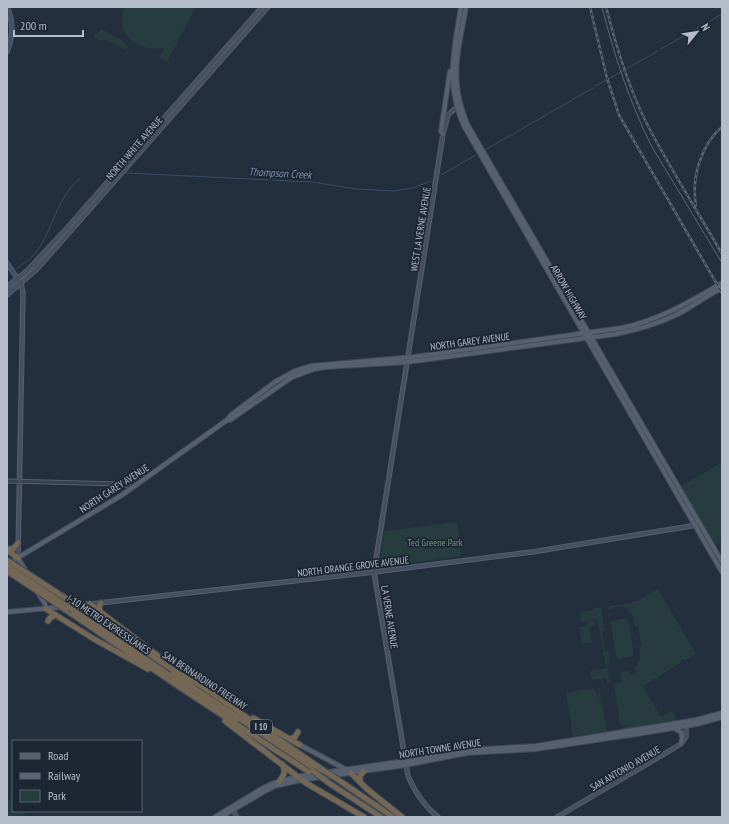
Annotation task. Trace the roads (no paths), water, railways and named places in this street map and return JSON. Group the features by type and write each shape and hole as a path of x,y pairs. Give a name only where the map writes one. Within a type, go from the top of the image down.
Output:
{"highway":[{"path":"7,550 12,549 18,543"},
{"path":"7,550 18,558"},
{"name":"SAN BERNARDINO FREEWAY","path":"7,560 176,672 200,685 316,771 332,778 376,817"},
{"name":"I-10 METRO EXPRESSLANES","path":"7,565 316,771"},
{"name":"SAN BERNARDINO FREEWAY","path":"7,571 193,696 316,771 332,778 393,817"},
{"path":"100,612 99,607 101,602"},
{"path":"90,604 163,660 176,672"},
{"path":"46,608 94,639 181,688"},
{"name":"I-10 METRO EXPRESSLANES","path":"88,613 91,619 316,771"},
{"path":"48,621 55,615"},
{"path":"200,685 300,745"},
{"path":"193,696 300,778 364,817"},
{"path":"289,739 294,737 298,732"},
{"path":"279,782 285,771 282,763"},
{"path":"360,782 360,776 364,771"},
{"path":"349,772 402,817"},
{"path":"332,778 381,817"},
{"path":"332,778 387,817"}],"main road":[{"path":"7,7 13,25 7,52"},
{"name":"NORTH WHITE AVENUE","path":"7,287 18,279 67,228 262,7"},
{"name":"NORTH WHITE AVENUE","path":"7,295 37,269 268,7"},
{"name":"ARROW HIGHWAY","path":"461,7 452,67 453,88 466,124 587,336 697,523 722,562"},
{"path":"459,106 457,67 466,7"},
{"path":"443,134 449,75 452,67"},
{"name":"WEST LA VERNE AVENUE","path":"408,360 443,134 448,115 459,106"},
{"path":"7,263 21,284 23,296 18,558 46,608"},
{"name":"NORTH GAREY AVENUE","path":"226,420 230,420 271,390 292,377 314,369 468,354 537,345 587,336 633,326 661,316 722,283"},
{"name":"NORTH GAREY AVENUE","path":"7,565 132,488 283,377 303,368 318,365 408,360 472,349 552,338 623,332 674,316 722,288"},
{"path":"689,307 689,304 694,302 694,299"},
{"path":"652,324 662,318 661,316"},
{"path":"537,345 540,342 552,338"},
{"path":"522,347 533,341"},
{"path":"468,354 472,349"},
{"name":"LA VERNE AVENUE","path":"408,360 374,572 408,776 418,795 427,807 438,817"},
{"path":"271,390 270,388 283,377"},
{"name":"ARROW HIGHWAY","path":"697,523 722,570"},
{"name":"NORTH ORANGE GROVE AVENUE","path":"7,612 374,572 548,549 691,526 697,523"},
{"name":"NORTH TOWNE AVENUE","path":"222,817 232,808 263,788 279,782 300,778 332,778 349,772 467,753 536,749 673,728 722,712"},
{"name":"NORTH TOWNE AVENUE","path":"349,772 364,771 466,750 536,746 710,721 722,717"},
{"path":"681,744 686,737 687,724"},
{"path":"673,728 680,730 682,733 683,740 681,744"},
{"name":"SAN ANTONIO AVENUE","path":"557,817 681,744"},
{"path":"300,745 332,763 337,764 349,772"},
{"path":"332,763 334,766 332,778"},
{"name":"NORTH TOWNE AVENUE","path":"215,817 264,791 300,778"},
{"path":"232,808 237,817"}],"street":[{"path":"7,481 121,484 132,488"}],"waterway":[{"name":"Thompson Creek","path":"661,49 722,14"},
{"name":"Thompson Creek","path":"596,86 658,51"},
{"name":"Thompson Creek","path":"485,150 593,88"},
{"name":"Thompson Creek","path":"441,175 476,155"},
{"name":"Thompson Creek","path":"126,173 312,182 356,189 394,191 413,188 431,181"},
{"name":"Thompson Creek","path":"16,269 39,249 67,192 80,179"}],"tram line":[{"path":"602,7 623,78 644,130 652,147 722,263"}],"railway":[{"path":"590,7 607,78 619,115 722,293"},
{"path":"606,7 623,66 646,122 722,254"},
{"path":"696,205 695,184 699,163 708,143 722,127"}],"park label":[{"name":"Ted Greene Park","path":"435,542"}]}
